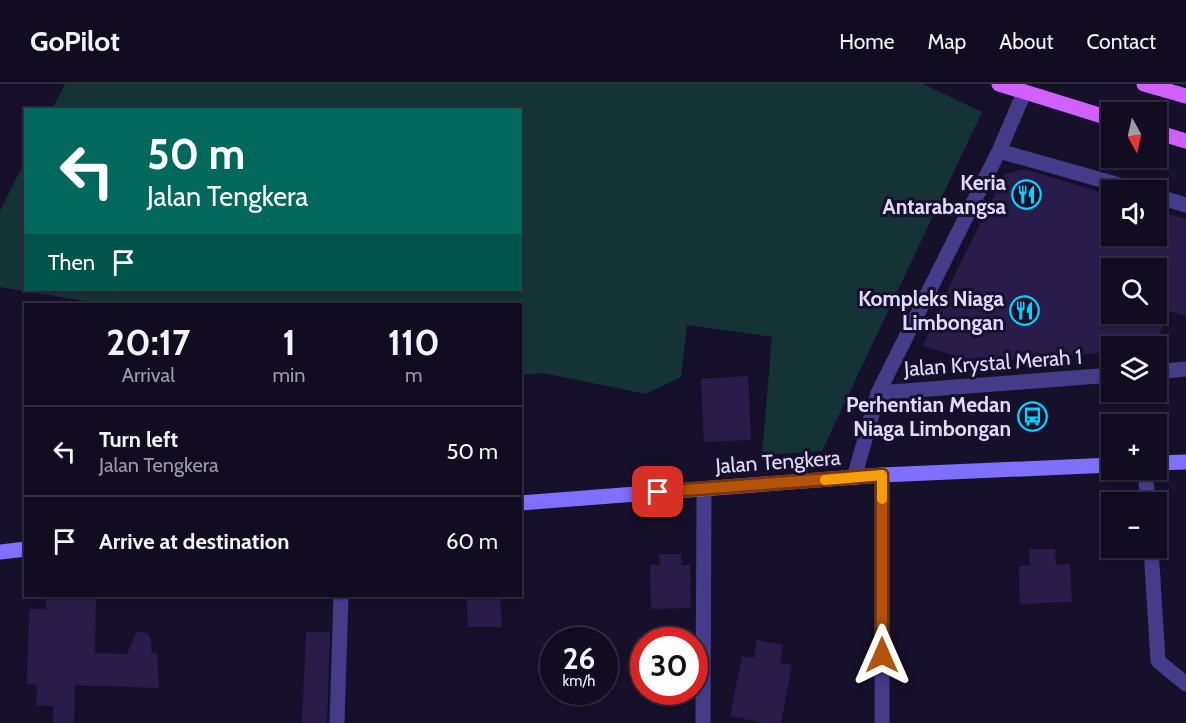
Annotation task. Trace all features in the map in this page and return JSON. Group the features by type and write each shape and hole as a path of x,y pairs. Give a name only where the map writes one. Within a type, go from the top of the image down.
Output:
{"main road":[{"path":"999,84 1101,116"},
{"path":"1144,84 1186,96"},
{"path":"1167,135 1186,141"},
{"path":"1167,463 1186,462"},
{"name":"Jalan Tengkera","path":"522,502 882,475 1101,465"},
{"path":"0,552 24,549"}],"street":[{"path":"854,478 878,393 999,151 1024,93"},
{"path":"999,151 1102,180"},
{"path":"1167,199 1186,205"},
{"path":"1167,371 1186,369"},
{"name":"Jalan Krystal Merah 1","path":"878,393 1101,376"},
{"path":"882,475 882,723"},
{"path":"703,723 704,489"},
{"path":"1151,558 1158,661 1186,684"},
{"path":"337,723 341,597"}],"green space":[{"path":"65,84 923,84 982,112 822,451 762,455 772,337 687,325 681,377 646,394 543,373 522,375 522,303 97,303 24,291 522,291 522,108 53,108"},
{"path":"24,163 24,291 0,287 0,211"}],"building":[{"path":"1025,169 1101,193 1101,246 1167,246 1167,213 1186,219 1186,316 1167,310 1167,258 1101,258 1101,324 1164,324 1158,336 1101,336 1101,353 975,362 923,346 959,266 1005,174"},
{"path":"748,376 751,440 704,442 701,379"},
{"path":"1029,549 1055,549 1056,565 1070,564 1072,602 1020,604 1019,566 1030,565"},
{"path":"659,554 681,554 681,565 690,565 691,608 651,609 650,565 660,565"},
{"path":"46,597 96,597 95,653 127,654 137,631 148,634 151,639 152,653 157,653 159,688 75,685 74,723 53,723 53,706 36,705 37,685 27,684 29,609 46,609"},
{"path":"467,597 500,597 502,627 468,627"},
{"path":"306,632 330,632 327,723 302,723"},
{"path":"757,640 783,645 780,663 792,665 781,723 765,723 730,716 742,656 754,658"}],"slow traffic":[{"path":"825,480 882,475 882,499"}],"place":[{"name":"Keria Antarabangsa","path":"1027,195"},
{"name":"Kompleks Niaga Limbongan","path":"1025,311"},
{"name":"Perhentian Medan Niaga Limbongan","path":"1032,417"}],"route":[{"path":"658,492 882,475 882,655"}]}
